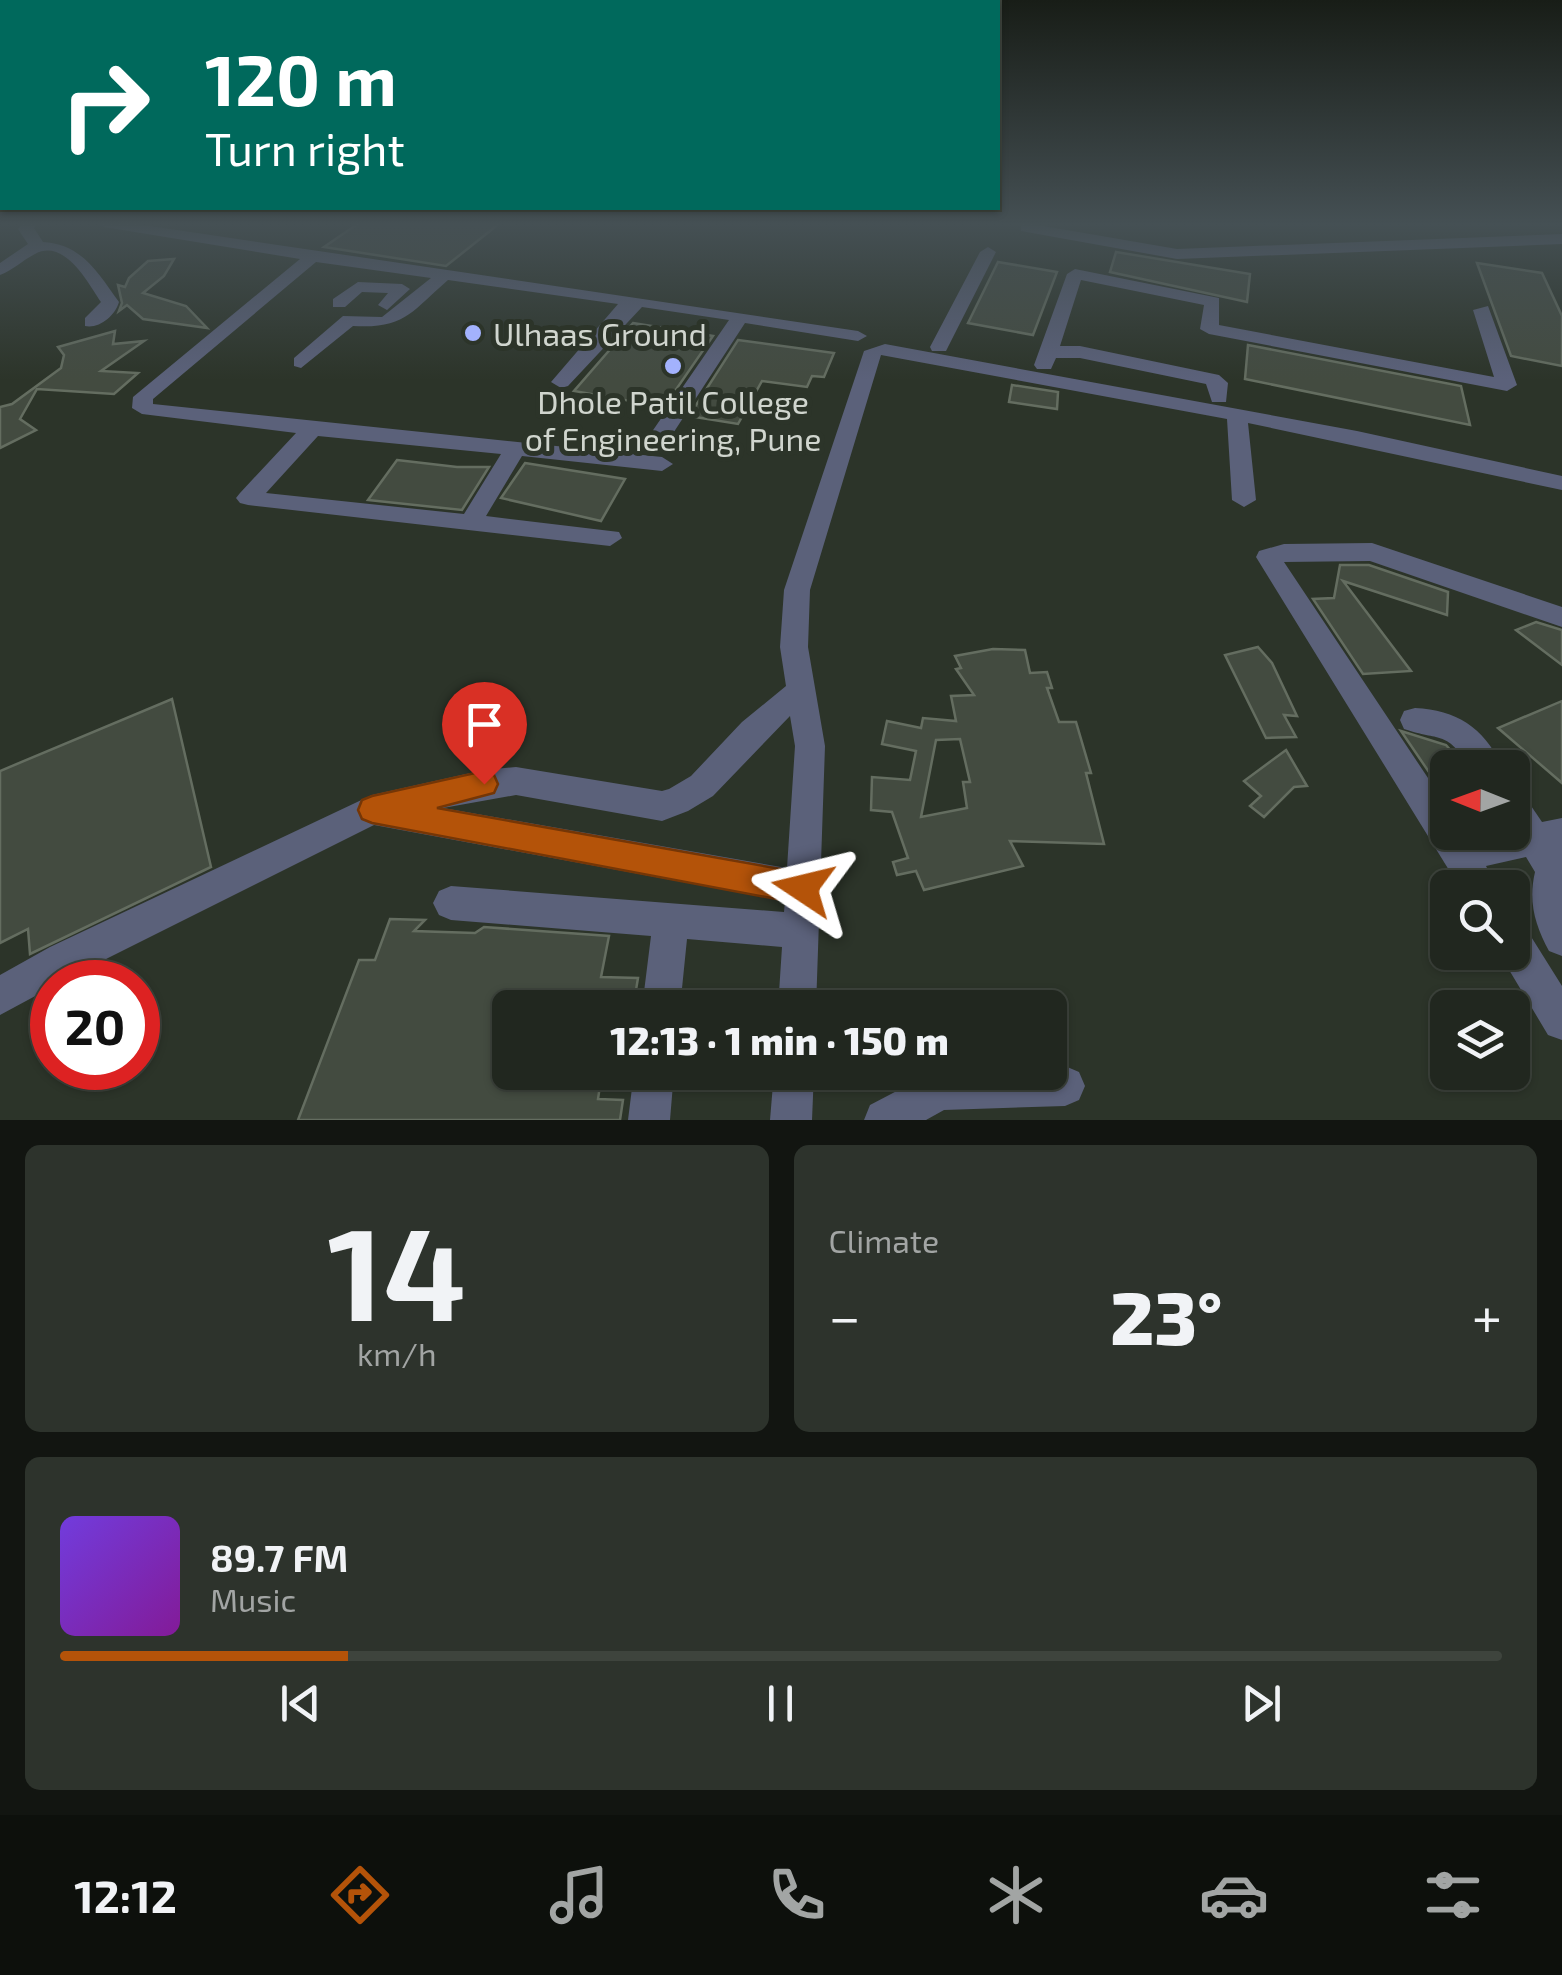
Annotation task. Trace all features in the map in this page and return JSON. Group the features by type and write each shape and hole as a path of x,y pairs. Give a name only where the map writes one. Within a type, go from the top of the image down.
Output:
{"street":[{"path":"90,322 110,302 91,275"},
{"path":"291,275 144,397 142,408 168,414 662,464"},
{"path":"391,295 400,275"},
{"path":"438,275 740,317 1237,414 1562,483"},
{"path":"939,346 976,275"},
{"path":"1046,359 1075,275"},
{"path":"1081,275 1213,302 1209,329 1507,384 1482,310"},
{"path":"301,362 349,320 384,322 443,276"},
{"path":"338,303 358,287 391,295 423,293"},
{"path":"561,382 635,301"},
{"path":"660,436 740,317"},
{"path":"877,344 939,346 1046,359 1562,469"},
{"path":"798,990 810,746 794,647 797,590 877,344"},
{"path":"1237,414 1244,500"},
{"path":"314,427 248,498 610,538"},
{"path":"470,524 516,448"},
{"path":"1469,870 1268,557 1284,552 1372,552 1562,618"},
{"path":"0,996 63,960 372,810 484,784 516,781 662,806 683,801 705,786 755,729 803,689"},
{"path":"1415,720 1443,721 1467,736 1476,750"},
{"path":"372,810 803,888"},
{"path":"1530,820 1550,837 1553,870 1546,894 1550,919 1562,938"},
{"path":"1461,856 1550,837"},
{"path":"451,903 801,931"},
{"path":"663,990 671,920"},
{"path":"1530,969 1562,1021"},
{"path":"649,1120 652,1090"},
{"path":"792,1120 793,1090"},
{"path":"885,1120 940,1090"}],"building":[{"path":"164,275 143,293 186,306 207,328 143,319 127,305 119,311 122,303 118,285 125,287 129,278"},
{"path":"991,275 1056,275 1033,335 968,323"},
{"path":"1125,275 1250,275 1247,302"},
{"path":"1481,275 1543,275 1562,316 1562,366 1511,356"},
{"name":"Dhole Patil College of Engineering, Pune","path":"633,323 713,336 664,407 574,391"},
{"path":"115,331 113,344 144,341 101,371 138,373 114,394 37,389 20,419 36,430 0,448 0,407 12,404 61,368 64,355 58,347"},
{"path":"738,340 834,353 824,377 812,376 807,387 762,381 738,424 689,416"},
{"path":"1248,345 1461,386 1470,425 1245,379"},
{"path":"1012,385 1058,392 1057,409 1009,402"},
{"path":"397,460 489,467 462,510 368,500"},
{"path":"525,463 625,479 601,521 501,498"},
{"path":"1340,565 1369,565 1448,592 1447,615 1343,581 1411,671 1363,674 1313,599 1334,598"},
{"path":"1536,622 1562,630 1562,665 1516,630"},
{"path":"1258,647 1272,663 1297,716 1284,715 1296,737 1266,738 1225,655"},
{"path":"993,649 1025,650 1030,673 1047,672 1052,688 1047,688 1059,722 1076,722 1091,773 1086,773 1104,844 1010,841 1023,866 924,890 916,871 897,875 893,862 908,858 892,812 871,810 872,777 910,780 916,751 882,744 887,721 921,728 923,718 956,721 951,696 974,695 956,669 961,668 955,656","holes":["960,739 970,782 963,782 967,808 921,817 936,740"]},
{"path":"172,699 211,867 30,954 28,929 0,943 0,771"},
{"path":"1562,701 1562,783 1530,756 1530,750 1524,750 1498,728"},
{"path":"1401,731 1446,745 1450,750 1430,750 1430,774"},
{"path":"1286,750 1307,786 1294,787 1264,817 1250,806 1261,796 1244,781"},
{"path":"390,919 425,920 414,931 475,933 484,927 609,936 601,977 638,978 636,990 492,990 492,1090 599,1090 598,1099 623,1100 620,1120 298,1120 359,960 375,960"}],"place":[{"name":"Ulhaas Ground","path":"473,333"},
{"name":"Dhole Patil College of Engineering, Pune","path":"673,366"}],"route":[{"path":"484,784 372,810 803,888"}]}
